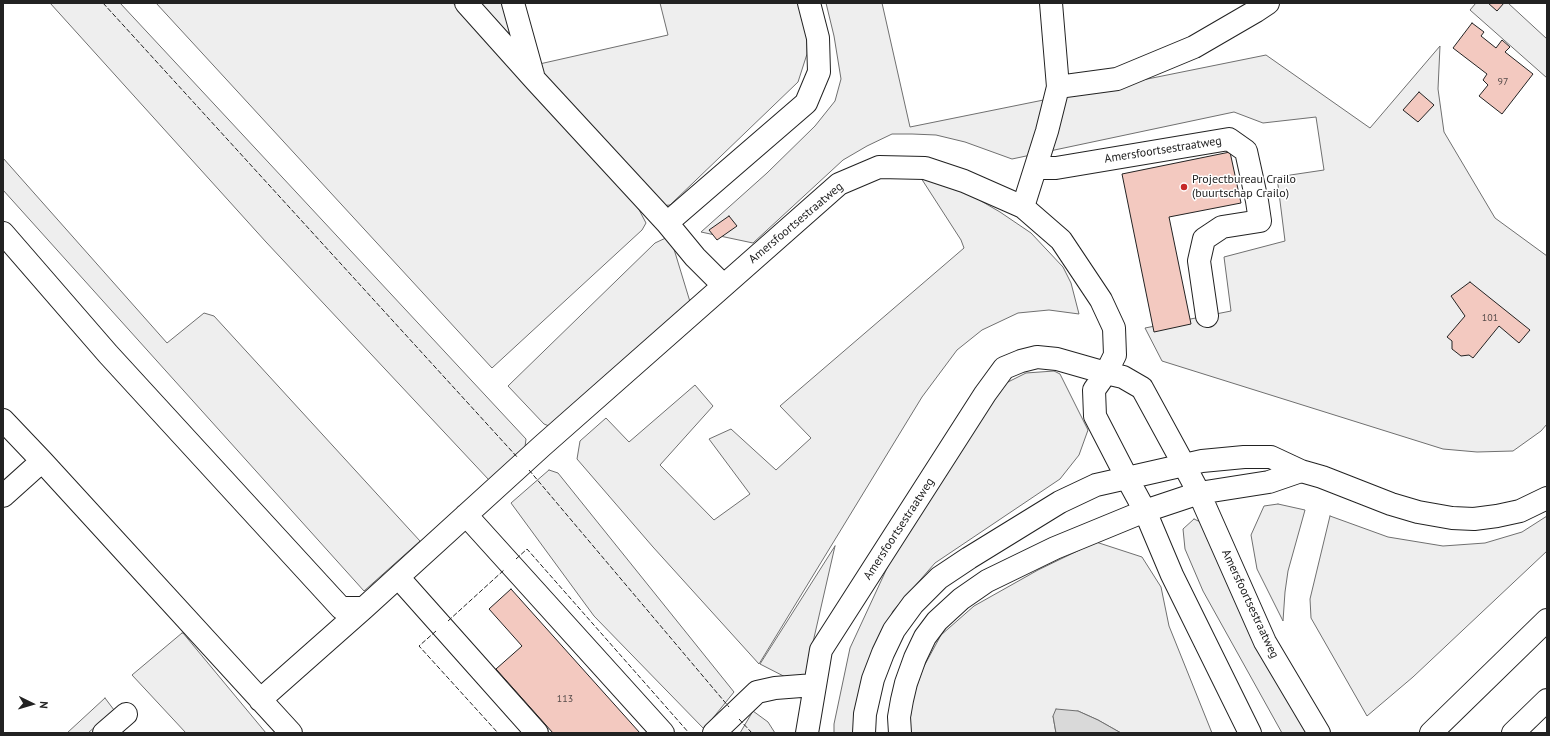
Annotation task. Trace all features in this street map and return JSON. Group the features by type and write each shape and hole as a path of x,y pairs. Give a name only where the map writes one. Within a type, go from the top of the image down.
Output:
{"main road":[{"path":"466,3 535,80 668,222 695,257 723,285"},
{"path":"513,3 535,80"},
{"path":"668,222 806,103 819,72 818,38 809,3"},
{"path":"1023,207 1048,131 1058,87 1051,3"},
{"path":"1058,87 1117,79 1194,47 1268,3"},
{"name":"Amersfoortsestraatweg","path":"1036,168 1056,168 1229,139 1246,150 1260,221 1222,227 1204,240 1199,260 1207,316"},
{"name":"Amersfoortsestraatweg","path":"260,700 364,608 542,446 839,184 878,167 926,168 964,181 1023,207 1061,240 1101,300 1114,328 1111,364"},
{"path":"3,233 108,354 342,608 364,608"},
{"name":"Amersfoortsestraatweg","path":"807,733 821,650 985,394 1004,368 1021,361 1037,357 1111,364 1123,376 1142,388 1199,493 1264,642 1319,733"},
{"path":"1111,364 1094,390 1095,416 1145,511 1172,575 1250,733"},
{"path":"3,420 291,733"},
{"path":"864,733 865,714 873,679 894,630 913,604 939,578 969,558 1060,502 1096,485 1202,461 1271,457 1301,471 1322,477 1391,504 1418,512 1452,518 1474,519 1497,516 1520,511 1547,498"},
{"path":"3,496 42,461"},
{"path":"900,733 899,717 906,683 915,658 925,638 937,621 961,599 987,581 1048,551 1145,511 1199,493 1269,482 1301,471"},
{"path":"466,515 663,733"},
{"path":"398,577 537,733"},
{"path":"1431,733 1547,620"},
{"path":"1220,674 1232,733"},
{"path":"714,733 757,692 775,688 814,685"},
{"path":"1514,733 1547,700"},
{"path":"104,733 126,714"},
{"path":"1424,733 1449,714"}],"shaded area":[{"path":"50,3 120,3 526,439 525,447 489,480 266,242"},
{"path":"156,3 453,3 521,80 635,202 646,223 642,230 492,368"},
{"path":"481,3 506,3 510,25 509,34"},
{"path":"660,3 801,3 807,24 807,54 798,82 670,205 659,206 535,65 668,35"},
{"path":"826,3 882,3 910,127 1266,55 1370,128 1440,46 1438,89 1444,132 1495,218 1547,256 1547,424 1541,431 1513,451 1477,452 1443,449 1162,361 1145,328 1231,311 1224,257 1285,241 1277,177 1324,170 1316,117 1263,123 1234,112 1012,159 965,142 936,135 892,134 843,160 753,243 701,232 767,173 815,126 835,101 841,79 834,36"},
{"path":"1476,3 1508,3 1547,39 1547,78 1470,10"},
{"path":"3,158 167,343 204,313 214,316 420,541 364,591 3,190"},
{"path":"921,178 952,184 1000,212 1031,233 1063,267 1071,283 1079,314 1049,310 1018,313 982,330 957,350 922,397 759,664 653,547 577,459 580,441 606,418 629,442 695,385 713,406 660,465 714,520 750,494 709,439 731,429 776,470 811,438 780,406 964,248 961,240"},
{"path":"670,236 691,305 549,426 544,424 508,386 655,243"},
{"path":"1054,371 1060,374 1088,430 1079,455 1060,479 935,563 893,611 870,663 853,733 834,733 834,724 850,648 894,553 995,391 1008,382 1026,373"},
{"path":"549,470 558,473 734,692 704,729 594,616 511,503"},
{"path":"1278,504 1305,510 1288,571 1283,621 1257,569 1251,535 1264,506"},
{"path":"1330,516 1388,537 1443,546 1485,543 1522,532 1547,516 1547,551 1413,677 1367,716 1311,618 1310,599"},
{"path":"1194,519 1207,525 1315,733 1282,733 1203,591 1185,549 1183,529"},
{"path":"1096,542 1142,557 1161,587 1169,626 1212,733 1121,733 1078,711 1053,716 1056,733 909,733 912,700 923,668 941,635 974,606 1038,570"},
{"path":"835,546 803,686 760,664"},
{"path":"182,633 266,733 186,733 132,675"},
{"path":"105,698 114,710 88,733 67,733"},
{"path":"1056,709 1078,711 1121,733 1056,733 1053,716"},
{"path":"753,711 768,722 775,733 740,733"}],"building":[{"path":"1488,3 1504,3 1497,11"},
{"path":"1472,23 1484,32 1481,36 1496,48 1502,40 1510,47 1505,52 1533,74 1502,114 1479,96 1488,85 1483,80 1487,74 1453,48"},
{"path":"1419,92 1434,105 1418,122 1403,110"},
{"path":"1230,152 1241,203 1169,217 1191,324 1154,332 1122,174"},
{"path":"729,216 737,226 717,240 709,230"},
{"path":"1470,282 1530,330 1519,343 1499,326 1473,358 1469,355 1461,356 1452,349 1452,341 1447,337 1465,316 1451,296"},
{"path":"511,589 640,733 553,733 496,669 522,646 489,609"}],"fence":[{"path":"103,3 518,458"},
{"path":"529,470 729,707"},
{"path":"516,559 527,549 689,733"},
{"path":"448,621 504,570"},
{"path":"436,631 419,646 498,733"},
{"path":"739,719 752,733"}],"place":[{"name":"Projectbureau Crailo (buurtschap Crailo)","path":"1184,187"}]}
